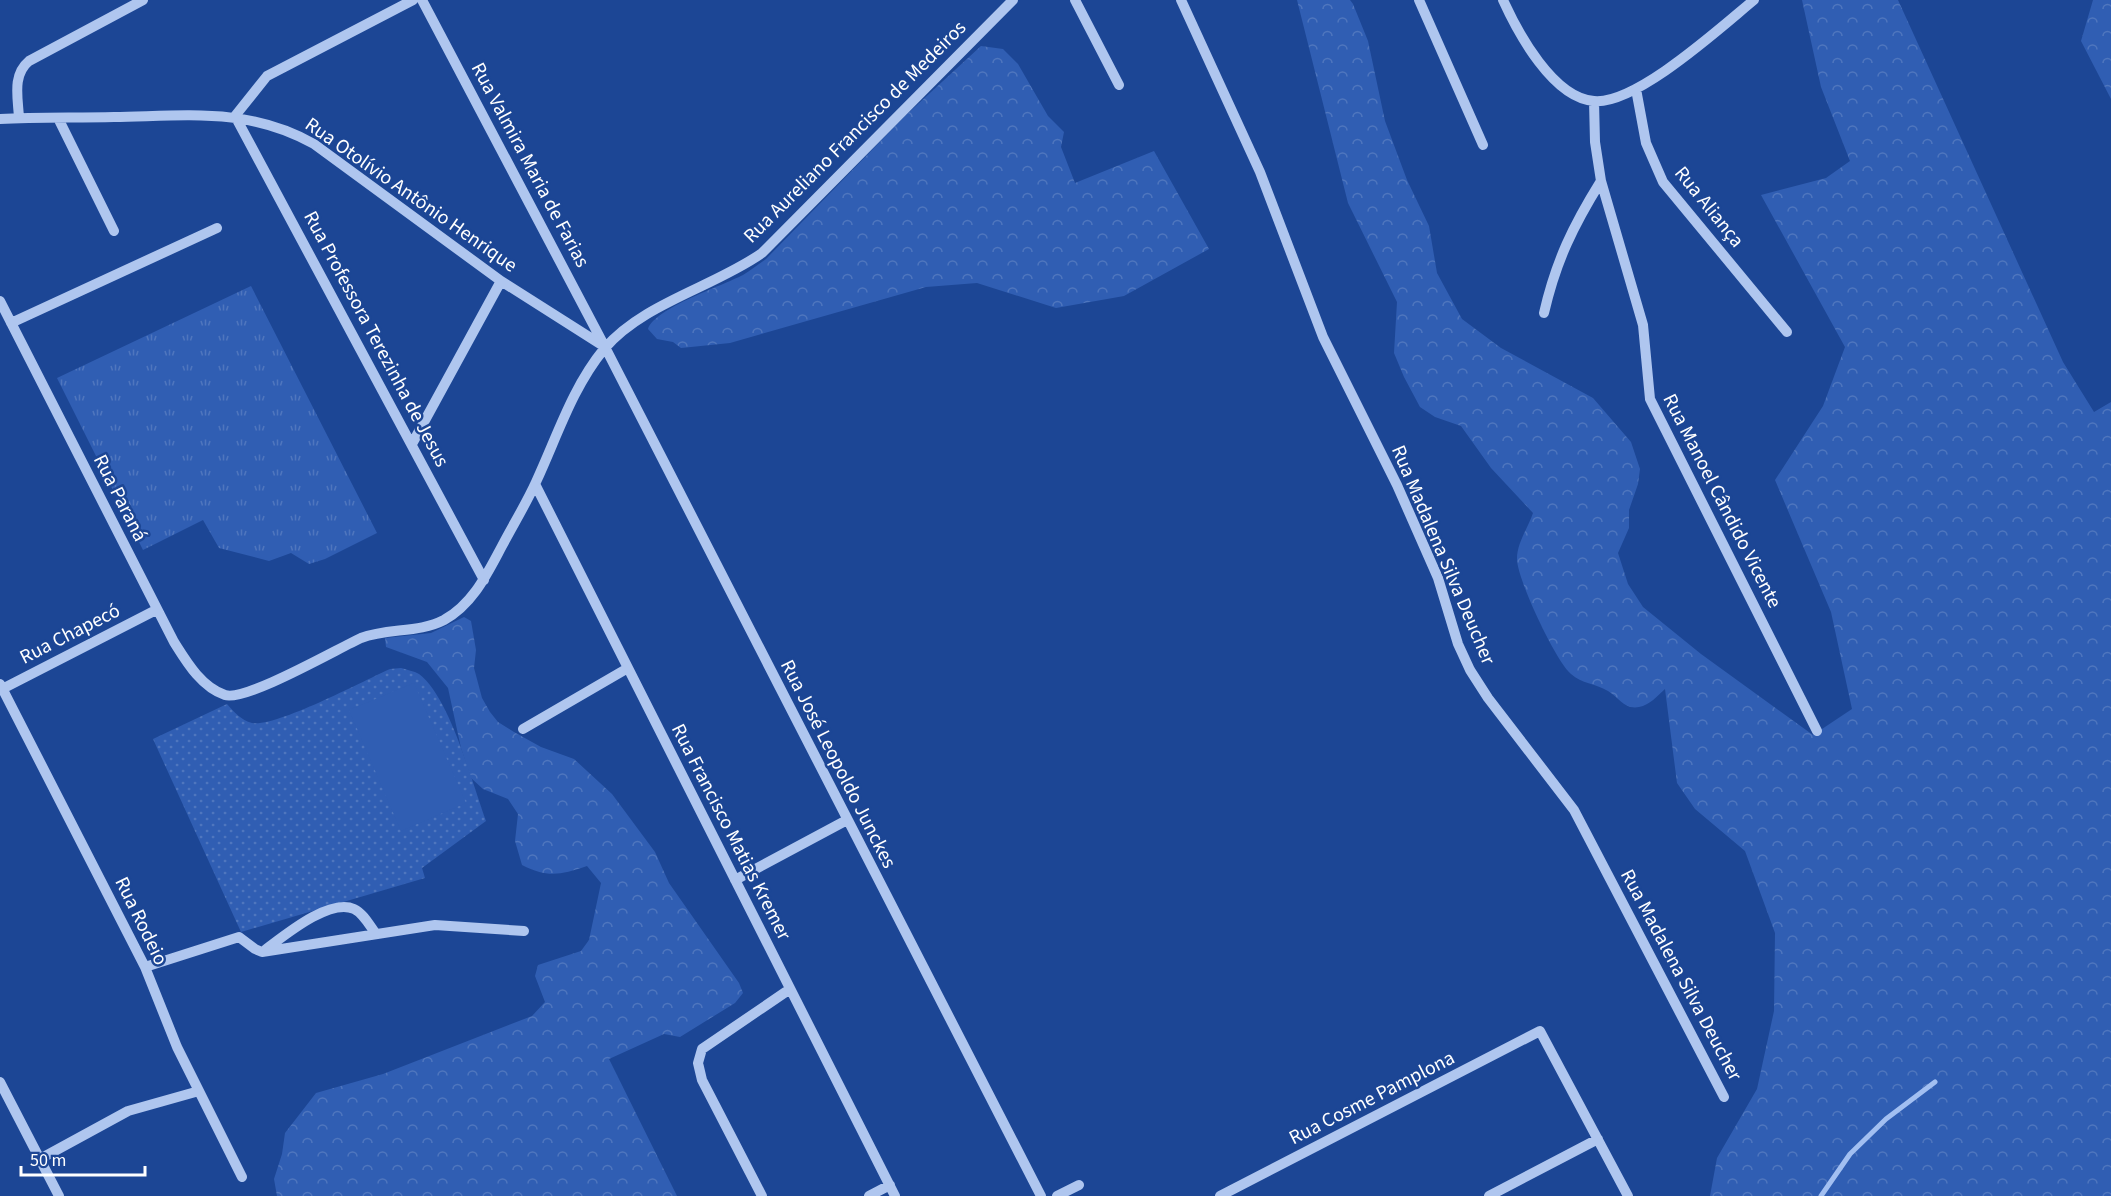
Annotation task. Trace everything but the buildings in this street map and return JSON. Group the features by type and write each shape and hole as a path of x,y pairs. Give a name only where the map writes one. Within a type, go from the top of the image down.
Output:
{"street":[{"path":"19,118 17,77 20,68 143,0"},
{"path":"236,116 267,76 413,0"},
{"name":"Rua Valmira Maria de Farias","path":"422,0 606,347"},
{"name":"Rua Aureliano Francisco de Medeiros","path":"226,695 248,693 375,632 427,626 458,611 484,580 535,484 576,390 606,347 626,329 672,300 741,268 762,253 1013,0"},
{"path":"1075,0 1119,85"},
{"path":"1419,0 1483,145"},
{"path":"1503,0 1519,33 1550,75 1576,97 1594,101 1609,100 1636,89 1685,55 1754,0"},
{"name":"Rua Madalena Silva Deucher","path":"1185,1 1260,172 1328,347 1392,475 1438,578 1458,644 1470,670 1495,707 1574,810 1724,1097"},
{"name":"Rua Aliança","path":"1636,89 1646,143 1663,182 1787,332"},
{"name":"Rua Manoel Cândido Vicente","path":"1594,101 1595,142 1601,181 1643,325 1647,386 1655,415 1713,522 1817,731"},
{"name":"Rua Otolívio Antônio Henrique","path":"0,119 236,116 268,123 292,132 314,144 501,281 606,347"},
{"name":"Rua Professora Terezinha de Jesus","path":"236,116 484,580"},
{"path":"58,118 114,231"},
{"path":"1544,313 1557,262 1575,221 1601,181"},
{"path":"11,323 217,228"},
{"path":"412,444 501,281"},
{"name":"Rua Paraná","path":"0,301 174,642 198,676 226,695"},
{"name":"Rua José Leopoldo Junckes","path":"606,347 1041,1196"},
{"name":"Rua Francisco Matias Kremer","path":"535,484 895,1196"},
{"name":"Rua Chapecó","path":"1,687 156,610"},
{"path":"523,729 628,668"},
{"name":"Rua Rodeio","path":"1,687 145,967 177,1047 242,1177"},
{"path":"735,880 847,820"},
{"path":"262,951 304,921 344,907 355,910 376,934"},
{"path":"145,967 239,937 255,949 262,951 435,925 524,931"},
{"path":"762,1196 702,1080 698,1062 702,1049 790,989"},
{"name":"Rua Cosme Pamplona","path":"1220,1196 1540,1031 1598,1139"},
{"path":"0,1082 58,1196"},
{"path":"40,1159 128,1111 199,1091"},
{"path":"1489,1196 1598,1139 1628,1196"},
{"path":"869,1196 890,1185"},
{"path":"1057,1196 1079,1185"}],"green space":[{"path":"1297,0 1350,0 1353,4 1368,41 1385,121 1407,180 1429,226 1437,273 1462,319 1501,348 1593,398 1631,442 1640,469 1638,484 1629,510 1629,528 1618,553 1628,584 1643,607 1701,654 1813,735 1852,709 1831,612 1775,480 1823,406 1845,347 1761,195 1826,178 1850,161 1821,87 1802,0 1898,0 2063,362 2094,412 2111,402 2111,1196 1710,1196 1717,1158 1757,1089 1774,1011 1775,933 1745,851 1695,809 1677,783 1665,689 1647,704 1630,707 1608,691 1575,677 1564,666 1538,619 1519,569 1517,559 1519,547 1533,513 1491,468 1461,426 1435,417 1420,407 1404,377 1394,353 1397,302 1348,203"},
{"path":"2093,0 2111,0 2111,99 2081,41"},
{"path":"981,46 1003,49 1018,64 1048,116 1064,132 1061,147 1075,183 1154,151 1209,249 1124,296 1056,308 977,283 926,287 730,343 681,348 673,342 657,339 648,329 653,321 663,313 690,298 743,275 766,259 905,116"},
{"path":"251,286 377,533 325,559 309,564 291,553 269,561 219,548 203,520 143,550 57,378"},
{"path":"464,617 471,621 476,650 474,668 482,698 490,712 498,722 514,732 541,747 574,759 612,794 655,852 669,883 739,983 743,993 735,1003 680,1037 664,1034 609,1059 677,1196 277,1196 274,1179 282,1154 285,1133 316,1093 383,1074 532,1016 545,1002 535,976 538,965 581,951 589,940 601,883 587,866 554,874 539,872 522,865 515,841 518,814 508,799 483,789 471,778 461,748 448,688 427,662 386,647 385,638 431,633"},
{"path":"401,668 419,674 441,701 459,742 486,821 422,868 425,878 241,932 153,739 227,704 248,722 264,723 320,702 390,669"},
{"path":"414,683 466,803 401,831 349,710"}],"waterway":[{"path":"1821,1196 1850,1154 1886,1119 1935,1082"}]}
